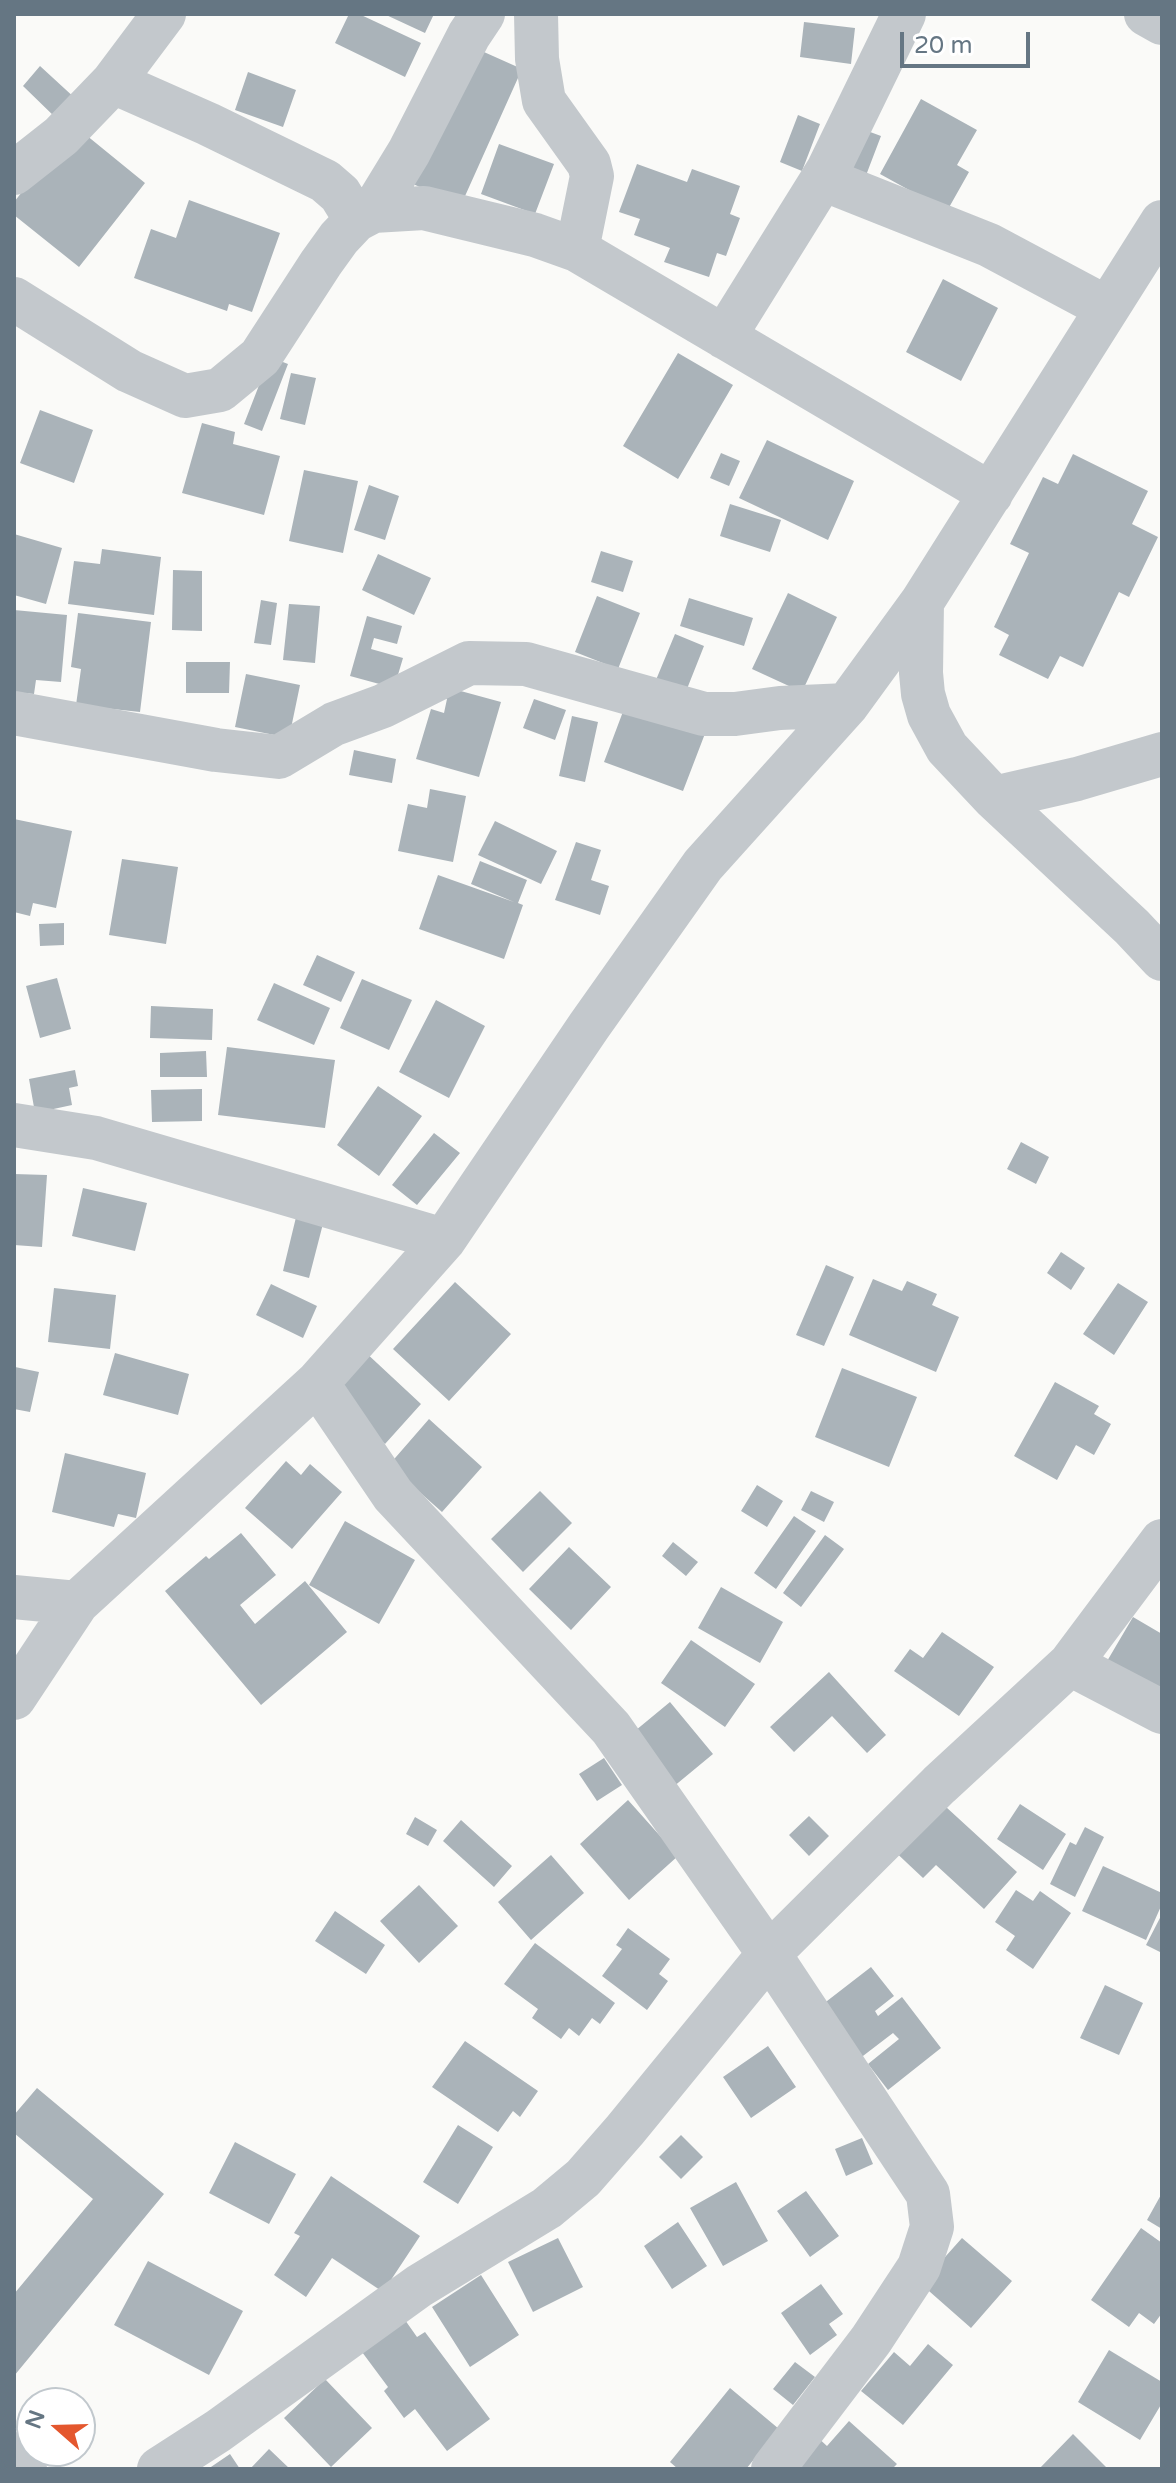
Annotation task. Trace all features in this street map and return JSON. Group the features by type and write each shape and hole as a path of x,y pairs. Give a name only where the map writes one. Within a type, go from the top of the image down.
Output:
{"street":[{"path":"14,173 61,136 113,82 164,14"},
{"path":"14,299 129,371 185,396 220,390 260,357 339,238 364,216 409,152 469,35 483,14"},
{"path":"536,14 537,59 544,101 589,164 592,176 577,250"},
{"path":"724,337 823,179 904,14"},
{"path":"1146,14 1162,23"},
{"path":"113,82 325,181 364,216"},
{"path":"823,179 989,245 1107,308"},
{"path":"364,216 424,208 535,235 577,250 991,494"},
{"path":"14,1698 77,1603 317,1383 444,1240 703,865 847,705 922,602 1162,222"},
{"path":"922,602 921,673 929,715 947,748 994,798 1162,959"},
{"path":"14,713 216,750 279,757 334,724 383,706 469,663 526,664 659,704 704,714 847,705"},
{"path":"994,798 1077,779 1162,754"},
{"path":"14,1125 96,1138 444,1240"},
{"path":"317,1383 393,1495 611,1728 769,1954 928,2194 932,2227 919,2267 871,2340 773,2469"},
{"path":"159,2469 218,2431 419,2286 547,2208 583,2178 769,1954 939,1785 1070,1664 1162,1541"},
{"path":"14,1597 77,1603"},
{"path":"1070,1664 1162,1712"},
{"path":"14,2454 25,2469"}],"building":[{"path":"349,14 359,14 421,43 405,77 335,43"},
{"path":"384,14 434,14 425,33"},
{"path":"804,22 855,28 851,64 800,57"},
{"path":"475,48 522,69 461,205 413,184"},
{"path":"40,66 77,100 58,120 23,86"},
{"path":"248,72 296,90 283,127 235,110"},
{"path":"921,99 977,130 957,165 969,172 947,211 880,174"},
{"path":"798,115 820,124 802,171 780,162"},
{"path":"75,126 145,183 79,267 14,215 14,202"},
{"path":"854,126 881,136 865,178 838,168"},
{"path":"499,144 554,164 535,214 481,194"},
{"path":"637,164 687,182 692,169 740,186 730,214 740,218 726,256 717,253 709,277 664,262 670,248 634,235 640,219 619,212"},
{"path":"189,200 280,233 252,312 229,304 227,311 134,278 151,229 176,238"},
{"path":"943,279 998,308 961,381 906,352"},
{"path":"678,353 733,385 678,479 623,446"},
{"path":"270,357 288,364 262,431 244,424"},
{"path":"291,373 316,378 305,425 280,419"},
{"path":"40,410 93,430 74,483 20,463"},
{"path":"202,423 235,432 233,444 280,456 264,515 182,493"},
{"path":"767,440 854,481 828,540 739,498"},
{"path":"721,453 740,461 729,486 710,478"},
{"path":"1073,454 1148,491 1132,524 1158,537 1129,597 1119,592 1083,667 1060,656 1048,679 999,655 1009,635 994,627 1029,553 1010,544 1043,477 1058,484"},
{"path":"304,470 358,481 343,553 289,541"},
{"path":"369,485 399,496 385,540 354,530"},
{"path":"730,504 781,520 770,552 720,536"},
{"path":"14,534 62,548 46,604 14,595"},
{"path":"102,549 161,557 154,615 68,604 74,561 100,564"},
{"path":"601,551 633,561 623,592 591,582"},
{"path":"378,554 431,578 414,615 362,590"},
{"path":"173,570 202,571 202,631 172,630"},
{"path":"788,593 837,617 802,692 752,669"},
{"path":"597,596 640,613 618,669 575,652"},
{"path":"689,598 753,618 744,646 680,626"},
{"path":"261,600 277,603 271,645 254,643"},
{"path":"289,604 320,606 315,663 283,660"},
{"path":"14,610 67,615 61,682 36,680 34,694 14,692"},
{"path":"78,613 151,622 140,712 76,705 81,669 71,667"},
{"path":"367,616 402,626 397,644 374,638 371,649 403,658 394,688 350,676"},
{"path":"675,634 704,646 681,704 651,692"},
{"path":"186,662 230,662 229,693 186,693"},
{"path":"246,674 300,685 289,738 235,727"},
{"path":"446,687 501,702 479,777 416,759 431,709 444,713"},
{"path":"534,699 566,710 555,740 523,728"},
{"path":"627,701 706,731 683,791 604,762"},
{"path":"572,716 598,722 585,782 559,776"},
{"path":"354,750 396,759 392,783 349,775"},
{"path":"430,789 466,796 453,862 398,851 408,804 427,808"},
{"path":"14,819 72,831 56,908 33,903 30,916 14,912"},
{"path":"495,821 557,851 541,884 478,855"},
{"path":"576,842 601,850 591,880 609,886 600,915 555,900"},
{"path":"122,859 178,867 166,944 109,935"},
{"path":"480,861 527,880 518,903 523,905 504,959 419,929 438,875 514,902 471,884"},
{"path":"64,923 64,945 40,946 39,924"},
{"path":"317,955 355,972 341,1002 303,985"},
{"path":"57,978 71,1029 40,1038 26,986"},
{"path":"362,979 412,1000 389,1050 340,1028"},
{"path":"274,983 330,1008 314,1045 257,1020"},
{"path":"436,1000 485,1026 449,1098 399,1072"},
{"path":"151,1006 213,1009 212,1040 150,1038"},
{"path":"227,1047 335,1060 325,1128 218,1115"},
{"path":"206,1051 207,1077 160,1077 160,1053"},
{"path":"75,1070 78,1086 69,1088 72,1105 35,1113 29,1079"},
{"path":"378,1086 422,1116 379,1176 337,1145"},
{"path":"202,1089 202,1121 152,1122 151,1090"},
{"path":"434,1133 460,1153 417,1205 392,1185"},
{"path":"1021,1142 1049,1157 1036,1184 1007,1169"},
{"path":"14,1174 47,1175 42,1247 14,1245"},
{"path":"83,1188 147,1203 135,1251 72,1236"},
{"path":"298,1209 325,1216 309,1278 283,1271"},
{"path":"1061,1252 1085,1268 1071,1290 1047,1273"},
{"path":"826,1265 854,1277 824,1346 796,1335"},
{"path":"873,1279 902,1291 907,1281 937,1294 932,1305 959,1317 936,1372 849,1335"},
{"path":"455,1282 511,1334 449,1401 393,1349"},
{"path":"1118,1283 1148,1302 1114,1355 1083,1334"},
{"path":"271,1284 317,1306 303,1338 256,1315"},
{"path":"54,1288 116,1295 110,1349 48,1342"},
{"path":"363,1350 421,1404 385,1444 326,1390"},
{"path":"115,1353 189,1374 178,1415 103,1395"},
{"path":"15,1367 39,1372 30,1412 14,1409"},
{"path":"842,1368 917,1397 889,1467 815,1437"},
{"path":"1055,1382 1099,1406 1094,1414 1111,1424 1094,1455 1076,1445 1057,1480 1014,1456"},
{"path":"429,1419 482,1467 442,1512 389,1465"},
{"path":"65,1453 146,1473 136,1518 118,1514 114,1527 52,1512"},
{"path":"286,1461 301,1475 310,1464 342,1492 292,1549 245,1508"},
{"path":"757,1485 783,1501 767,1527 741,1511"},
{"path":"540,1491 572,1523 523,1572 491,1539"},
{"path":"811,1491 834,1502 824,1522 801,1510"},
{"path":"794,1516 816,1531 776,1589 754,1573"},
{"path":"345,1521 415,1560 379,1624 309,1585"},
{"path":"241,1533 276,1575 240,1605 255,1624 305,1581 347,1632 261,1705 165,1591 206,1556 209,1559"},
{"path":"825,1535 844,1549 801,1607 783,1593"},
{"path":"673,1542 698,1562 686,1576 662,1556"},
{"path":"569,1547 611,1587 571,1630 529,1589"},
{"path":"721,1587 783,1622 760,1663 698,1628"},
{"path":"1133,1617 1162,1634 1162,1703 1103,1668"},
{"path":"942,1632 994,1667 959,1716 894,1671 910,1649 923,1658"},
{"path":"691,1640 755,1684 725,1727 661,1683"},
{"path":"829,1672 886,1735 867,1753 832,1716 794,1752 770,1727"},
{"path":"670,1702 713,1754 667,1792 624,1740"},
{"path":"604,1758 622,1785 597,1801 579,1774"},
{"path":"934,1796 1017,1872 984,1909 936,1865 923,1878 889,1846"},
{"path":"628,1800 678,1856 629,1900 580,1844"},
{"path":"1020,1804 1066,1834 1043,1870 997,1839"},
{"path":"809,1816 829,1836 809,1856 789,1835"},
{"path":"415,1817 437,1830 428,1846 406,1834"},
{"path":"461,1820 512,1866 494,1887 443,1841"},
{"path":"1085,1827 1104,1837 1075,1897 1050,1884 1070,1842 1076,1845"},
{"path":"551,1855 584,1893 531,1940 498,1902"},
{"path":"1103,1866 1162,1893 1162,1904 1146,1940 1082,1911"},
{"path":"419,1885 458,1926 419,1963 380,1921"},
{"path":"1016,1890 1033,1901 1040,1891 1071,1913 1033,1969 1006,1950 1015,1936 995,1922"},
{"path":"335,1911 385,1945 366,1974 315,1941"},
{"path":"1162,1914 1162,1953 1146,1945"},
{"path":"628,1928 670,1959 659,1974 668,1981 647,2010 602,1976 622,1949 616,1945"},
{"path":"535,1943 615,2003 600,2024 592,2018 579,2036 569,2028 561,2039 532,2018 538,2009 504,1984"},
{"path":"871,1967 894,1996 875,2011 878,2016 902,1997 941,2048 888,2090 868,2064 899,2039 893,2033 859,2059 818,2008"},
{"path":"1105,1985 1143,2003 1119,2055 1080,2038"},
{"path":"465,2041 538,2091 520,2117 513,2111 498,2132 432,2087"},
{"path":"768,2046 796,2087 751,2118 723,2077"},
{"path":"37,2088 164,2194 14,2376 14,2294 93,2199 14,2133 14,2115"},
{"path":"458,2125 493,2147 458,2204 423,2182"},
{"path":"681,2135 703,2157 681,2179 659,2157"},
{"path":"862,2138 873,2164 846,2176 835,2149"},
{"path":"235,2142 296,2174 269,2224 209,2193"},
{"path":"331,2176 420,2236 383,2292 332,2258 306,2297 274,2275 300,2236 294,2233"},
{"path":"736,2182 768,2241 723,2266 690,2208"},
{"path":"806,2191 839,2236 810,2257 777,2211"},
{"path":"1162,2193 1162,2229 1147,2220"},
{"path":"678,2222 707,2266 672,2289 644,2246"},
{"path":"1141,2228 1162,2243 1162,2313 1154,2324 1139,2313 1129,2327 1091,2300"},
{"path":"558,2238 583,2287 533,2312 508,2262"},
{"path":"962,2238 1012,2281 971,2328 921,2284"},
{"path":"148,2261 243,2311 209,2375 114,2325"},
{"path":"481,2275 519,2335 470,2367 432,2307"},
{"path":"821,2284 843,2314 829,2324 837,2335 810,2355 781,2313"},
{"path":"405,2320 417,2337 425,2332 490,2419 447,2451 415,2409 404,2418 384,2391 388,2387 362,2352"},
{"path":"928,2344 953,2365 903,2425 861,2391 894,2352 910,2366"},
{"path":"1109,2350 1162,2382 1162,2403 1140,2440 1078,2402"},
{"path":"795,2362 815,2377 793,2405 773,2389"},
{"path":"325,2379 372,2428 331,2467 284,2418"},
{"path":"730,2388 779,2429 746,2469 678,2469 670,2462"},
{"path":"849,2421 897,2464 892,2469 786,2469 816,2436 827,2446"},
{"path":"1073,2434 1108,2469 1039,2469"},
{"path":"269,2449 290,2469 250,2469"},
{"path":"230,2454 240,2469 208,2469"}]}
